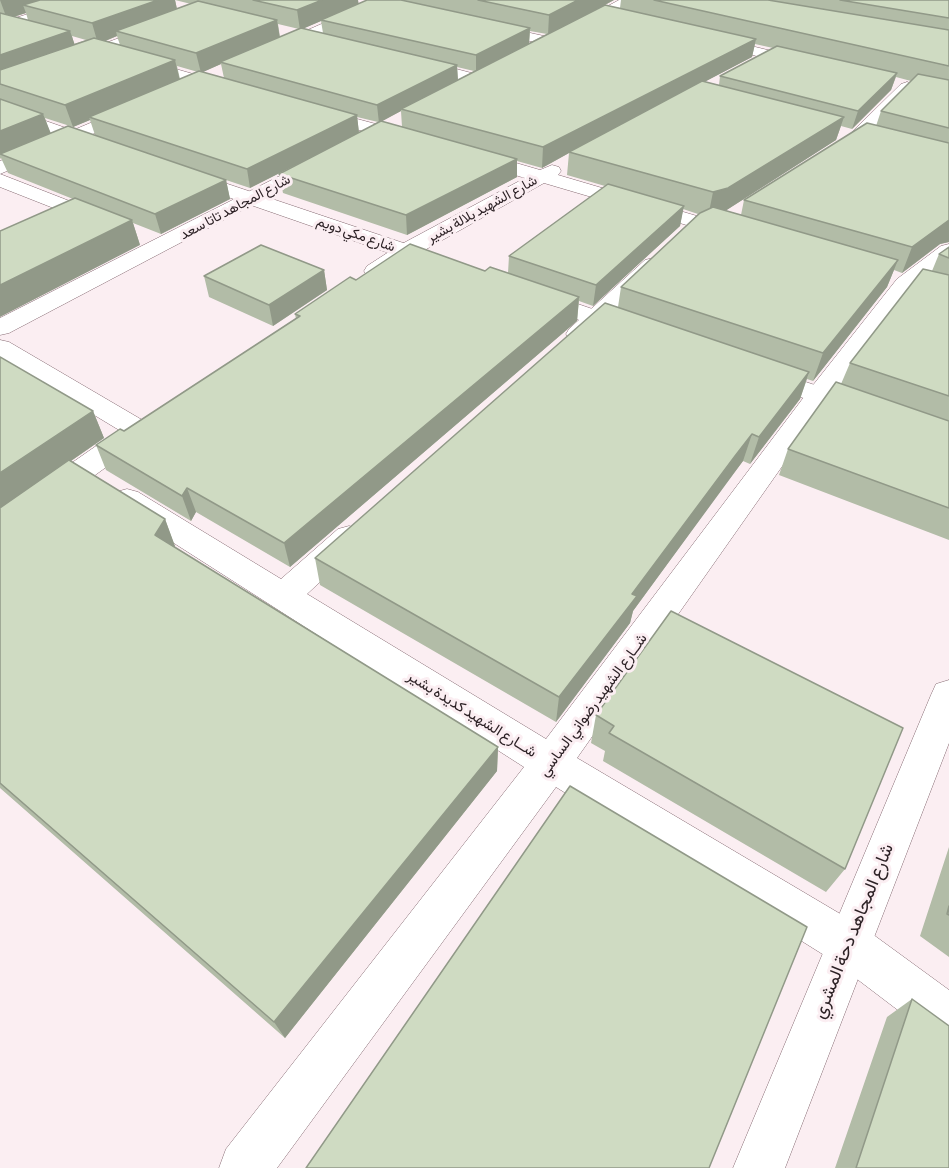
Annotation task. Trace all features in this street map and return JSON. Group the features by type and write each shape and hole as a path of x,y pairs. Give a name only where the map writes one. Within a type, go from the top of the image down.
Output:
{"street":[{"path":"3,25 84,0"},
{"path":"0,88 234,0"},
{"path":"360,0 389,4"},
{"path":"263,54 389,4"},
{"path":"178,8 222,18"},
{"path":"528,52 613,9"},
{"path":"469,24 548,41"},
{"path":"3,25 42,35"},
{"path":"735,46 752,30"},
{"path":"281,32 327,42"},
{"path":"690,36 828,68"},
{"path":"64,41 246,93"},
{"path":"743,70 771,55"},
{"path":"396,59 477,79"},
{"path":"448,94 497,68"},
{"path":"180,90 222,72"},
{"path":"818,163 857,138 903,86"},
{"path":"0,168 148,104"},
{"path":"301,109 433,146"},
{"path":"0,110 117,152"},
{"path":"359,141 398,120"},
{"name":"شارع المجاهد تاتا سعد","path":"0,328 163,245 339,151"},
{"path":"455,152 750,238"},
{"name":"شارع الشهيد بلالة بشير","path":"356,284 406,250 572,160"},
{"name":"شارع مكي دويم","path":"162,167 462,270"},
{"path":"0,180 120,228"},
{"path":"561,349 686,233 730,219 740,213"},
{"path":"141,236 163,245"},
{"name":"شــارع الشهيد رضواني الساسي","path":"244,1168 551,763 819,395 905,284 949,252"},
{"path":"518,290 651,337"},
{"path":"0,347 149,423 0,528"},
{"path":"740,368 949,440"},
{"name":"شــارع الشهيد كديدة بشير","path":"82,471 551,763 848,944 949,1019"},
{"path":"284,596 364,524"},
{"name":"شارع المجاهد دحة المشري","path":"759,1168 949,695"}],"building":[{"path":"40,0 158,0 92,23 23,5"},
{"path":"253,0 322,0 297,10"},
{"path":"367,0 401,0 530,28 476,55 321,20"},
{"path":"478,0 578,0 549,15"},
{"path":"654,0 768,0 949,30 949,66"},
{"path":"840,0 949,0 949,18"},
{"path":"198,1 277,20 196,53 116,31"},
{"path":"605,5 756,39 543,147 401,109"},
{"path":"0,13 70,31 0,55"},
{"path":"301,28 457,65 377,105 220,62"},
{"path":"94,38 175,60 65,105 0,84 0,70"},
{"path":"777,46 897,73 858,111 720,76"},
{"path":"199,71 357,115 247,169 89,117"},
{"path":"918,74 949,80 949,128 881,111"},
{"path":"702,81 844,117 728,188 713,192 569,152"},
{"path":"0,99 43,114 0,131"},
{"path":"381,121 517,159 406,215 279,174"},
{"path":"867,123 949,143 949,220 912,247 744,200"},
{"path":"68,126 226,180 155,214 0,154"},
{"path":"608,184 684,206 596,285 509,256"},
{"path":"75,198 132,220 0,285 0,231"},
{"path":"713,207 898,260 823,353 621,287 700,213"},
{"path":"410,244 485,271 490,267 579,297 284,543 187,488 182,496 96,445 120,429 124,431 300,316 295,314 350,277 356,280"},
{"path":"261,245 324,270 269,305 204,276"},
{"path":"949,247 949,258 939,254"},
{"path":"923,269 949,275 949,396 850,363"},
{"path":"605,303 809,372 759,437 752,434 735,456 632,594 637,596 559,697 315,558"},
{"path":"0,357 93,411 0,473"},
{"path":"836,382 949,421 949,508 788,449"},
{"path":"69,460 165,519 155,535 498,747 274,1022 0,783 0,508"},
{"path":"671,611 903,728 845,869 609,733 614,726 596,715"},
{"path":"570,786 807,927 709,1168 306,1168"},
{"path":"912,999 949,1026 949,1168 856,1168"}]}
